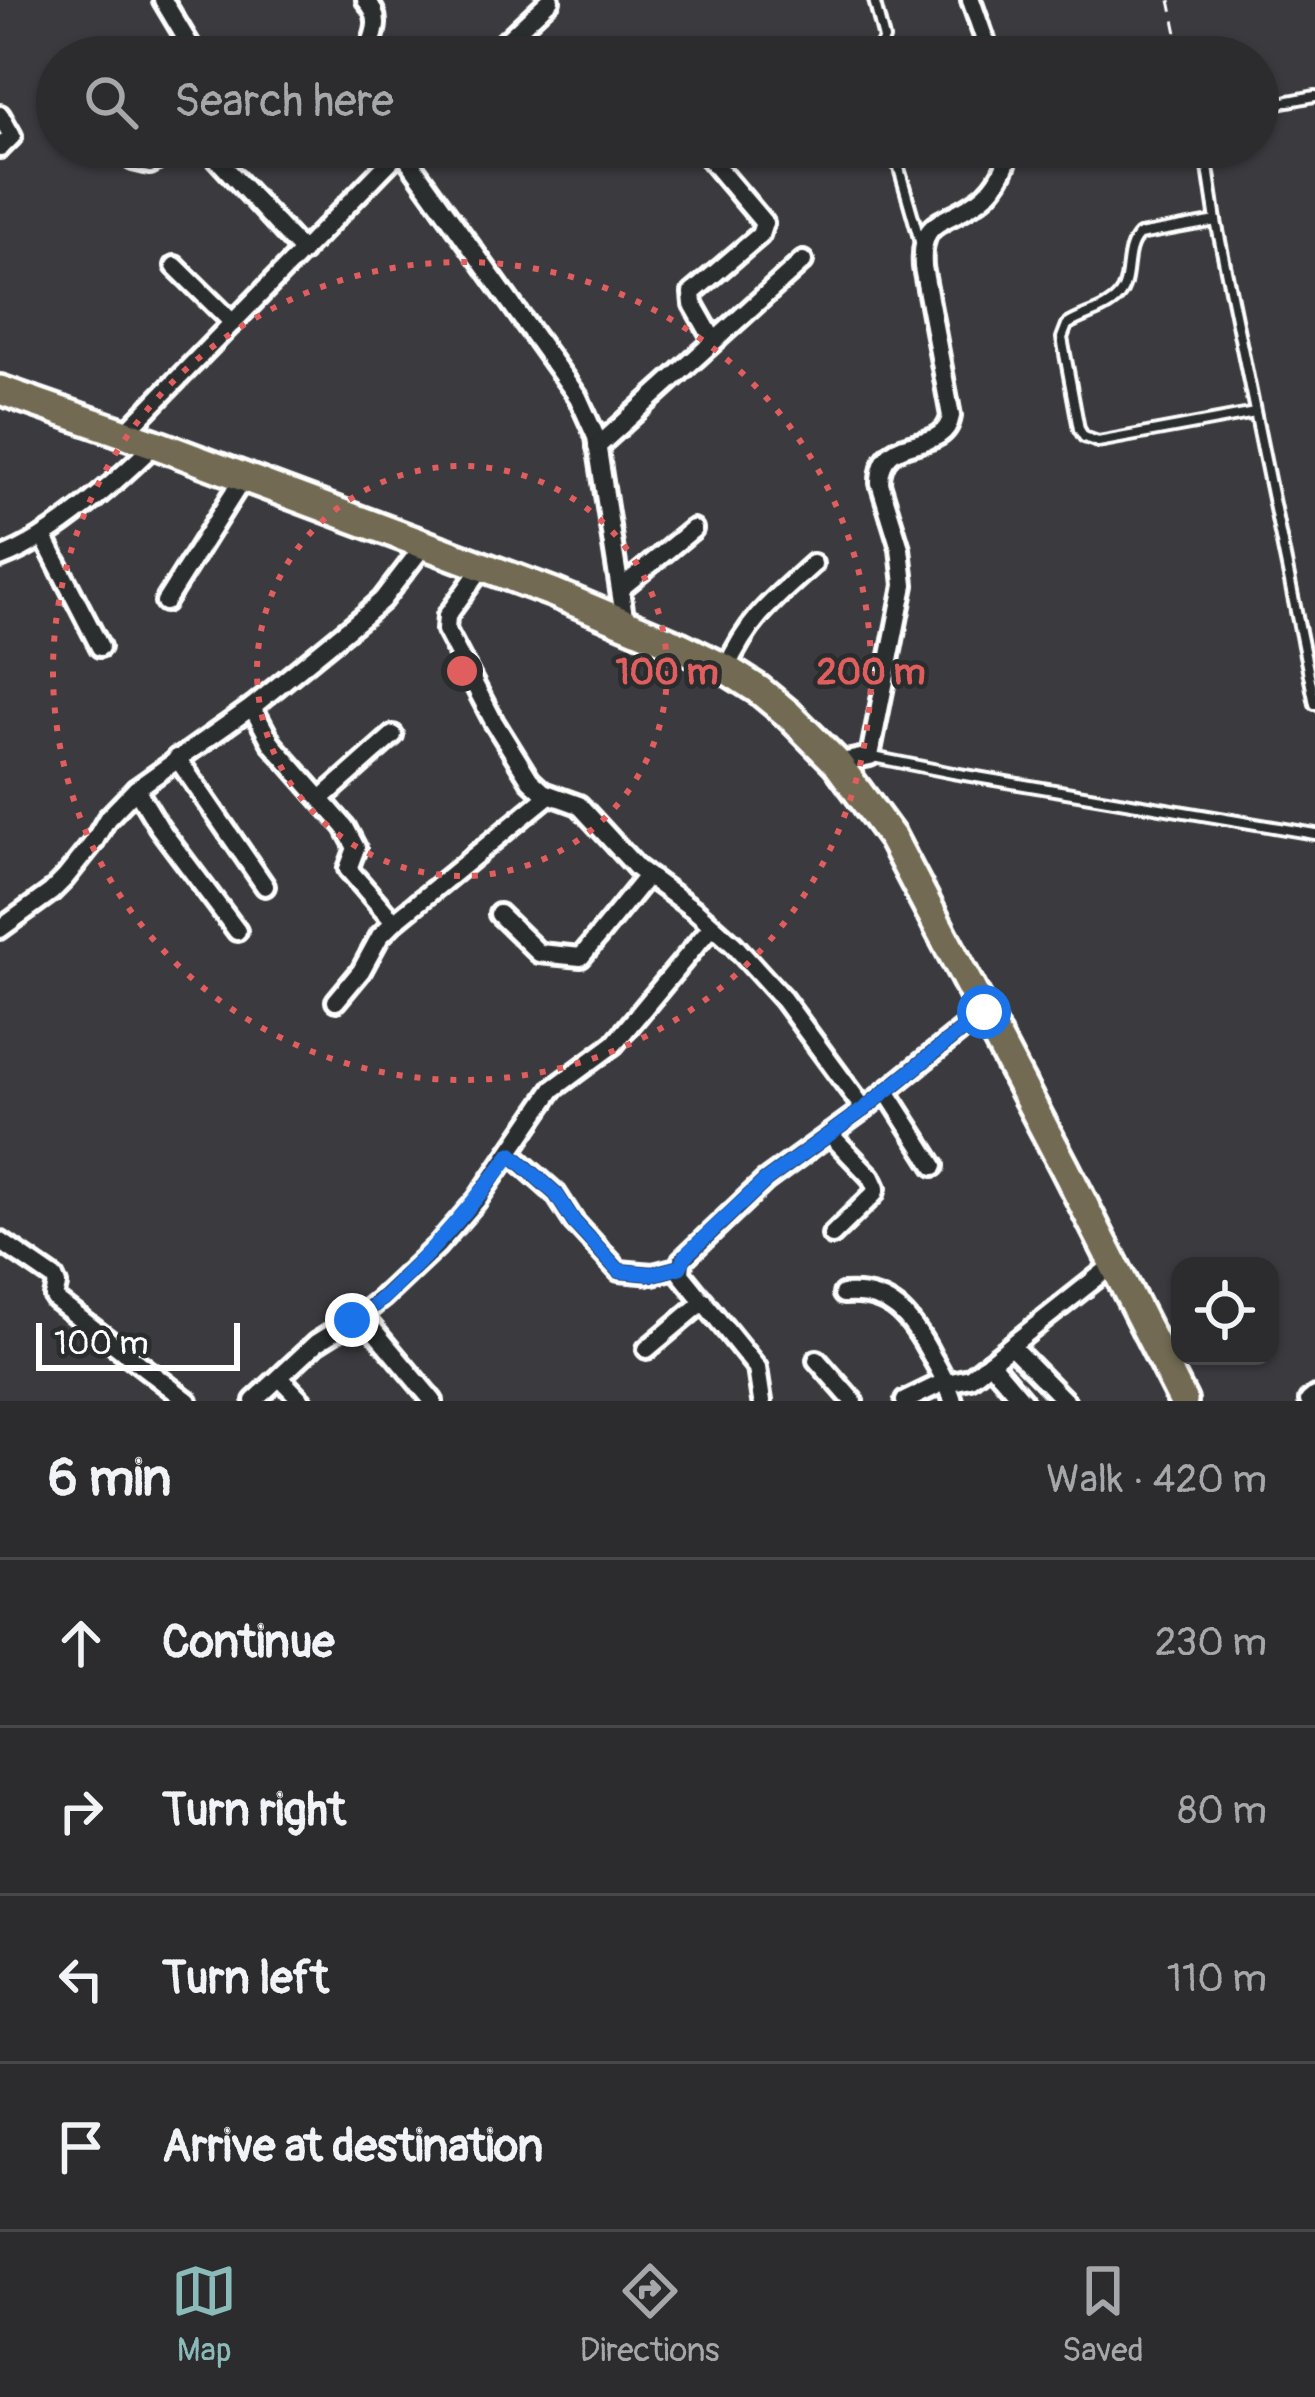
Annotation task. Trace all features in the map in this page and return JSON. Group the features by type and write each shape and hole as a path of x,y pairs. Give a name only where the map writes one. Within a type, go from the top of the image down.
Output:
{"highway":[{"path":"0,390 625,622 726,669 773,702 837,763 892,838 1184,1401"}],"street":[{"path":"163,0 184,36"},
{"path":"366,0 377,19 372,36"},
{"path":"511,36 550,0"},
{"path":"971,0 984,36"},
{"path":"0,116 12,136 0,148"},
{"path":"226,168 303,251"},
{"path":"124,434 383,168"},
{"path":"416,168 588,415 598,447 625,622"},
{"path":"714,341 693,304 692,293 760,236 764,226 717,168"},
{"path":"837,763 869,756 904,585 903,561 880,472 899,448 943,434 951,416 921,246 934,226 988,193 1003,168"},
{"path":"598,447 803,261"},
{"path":"176,266 233,323"},
{"path":"0,558 43,536 114,484 155,444"},
{"path":"165,602 244,477"},
{"path":"620,589 693,530"},
{"path":"43,536 100,647"},
{"path":"0,929 65,878 107,819 136,789 252,707 382,600 425,544"},
{"path":"726,669 737,643 761,610 814,564"},
{"path":"483,566 447,616 446,630 530,780 549,795 579,805 646,876 734,945 783,999 864,1109"},
{"path":"252,707 279,753 346,826 356,848 348,869 394,922"},
{"path":"321,799 393,735"},
{"path":"177,758 265,886"},
{"path":"136,789 237,932"},
{"path":"336,1001 394,922 549,795"},
{"path":"499,914 539,953 581,957 646,876"},
{"path":"254,1401 316,1343 361,1316 457,1225 553,1089 614,1044 712,926"},
{"path":"762,1401 757,1368 681,1274 686,1255 765,1181 984,1012"},
{"path":"886,1091 934,1166"},
{"path":"830,1134 876,1188 832,1234"},
{"path":"511,1154 556,1194 574,1222 619,1271 653,1274 680,1267"},
{"path":"0,1241 54,1278 56,1300 188,1401"},
{"path":"905,1401 970,1378 1114,1264"},
{"path":"843,1294 876,1297 901,1311 920,1334 953,1401"},
{"path":"647,1349 704,1301"},
{"path":"361,1316 433,1401"},
{"path":"1011,1346 1065,1401"},
{"path":"818,1360 854,1401"},
{"path":"990,1362 1023,1401"},
{"path":"280,1378 302,1401"}],"lane":[{"path":"874,0 883,36"},
{"path":"1279,103 1315,95"},
{"path":"898,168 921,246"},
{"path":"1208,168 1315,704"},
{"path":"1216,221 1139,235 1130,247 1120,295 1067,325 1062,338 1078,429 1098,442 1255,413"},
{"path":"869,756 1315,834"}],"path":[{"path":"1170,0 1178,36"}],"route":[{"path":"352,1320 382,1298 457,1225 511,1154 556,1194 574,1222 619,1271 653,1274 680,1267 686,1255 765,1181 984,1012"}]}
